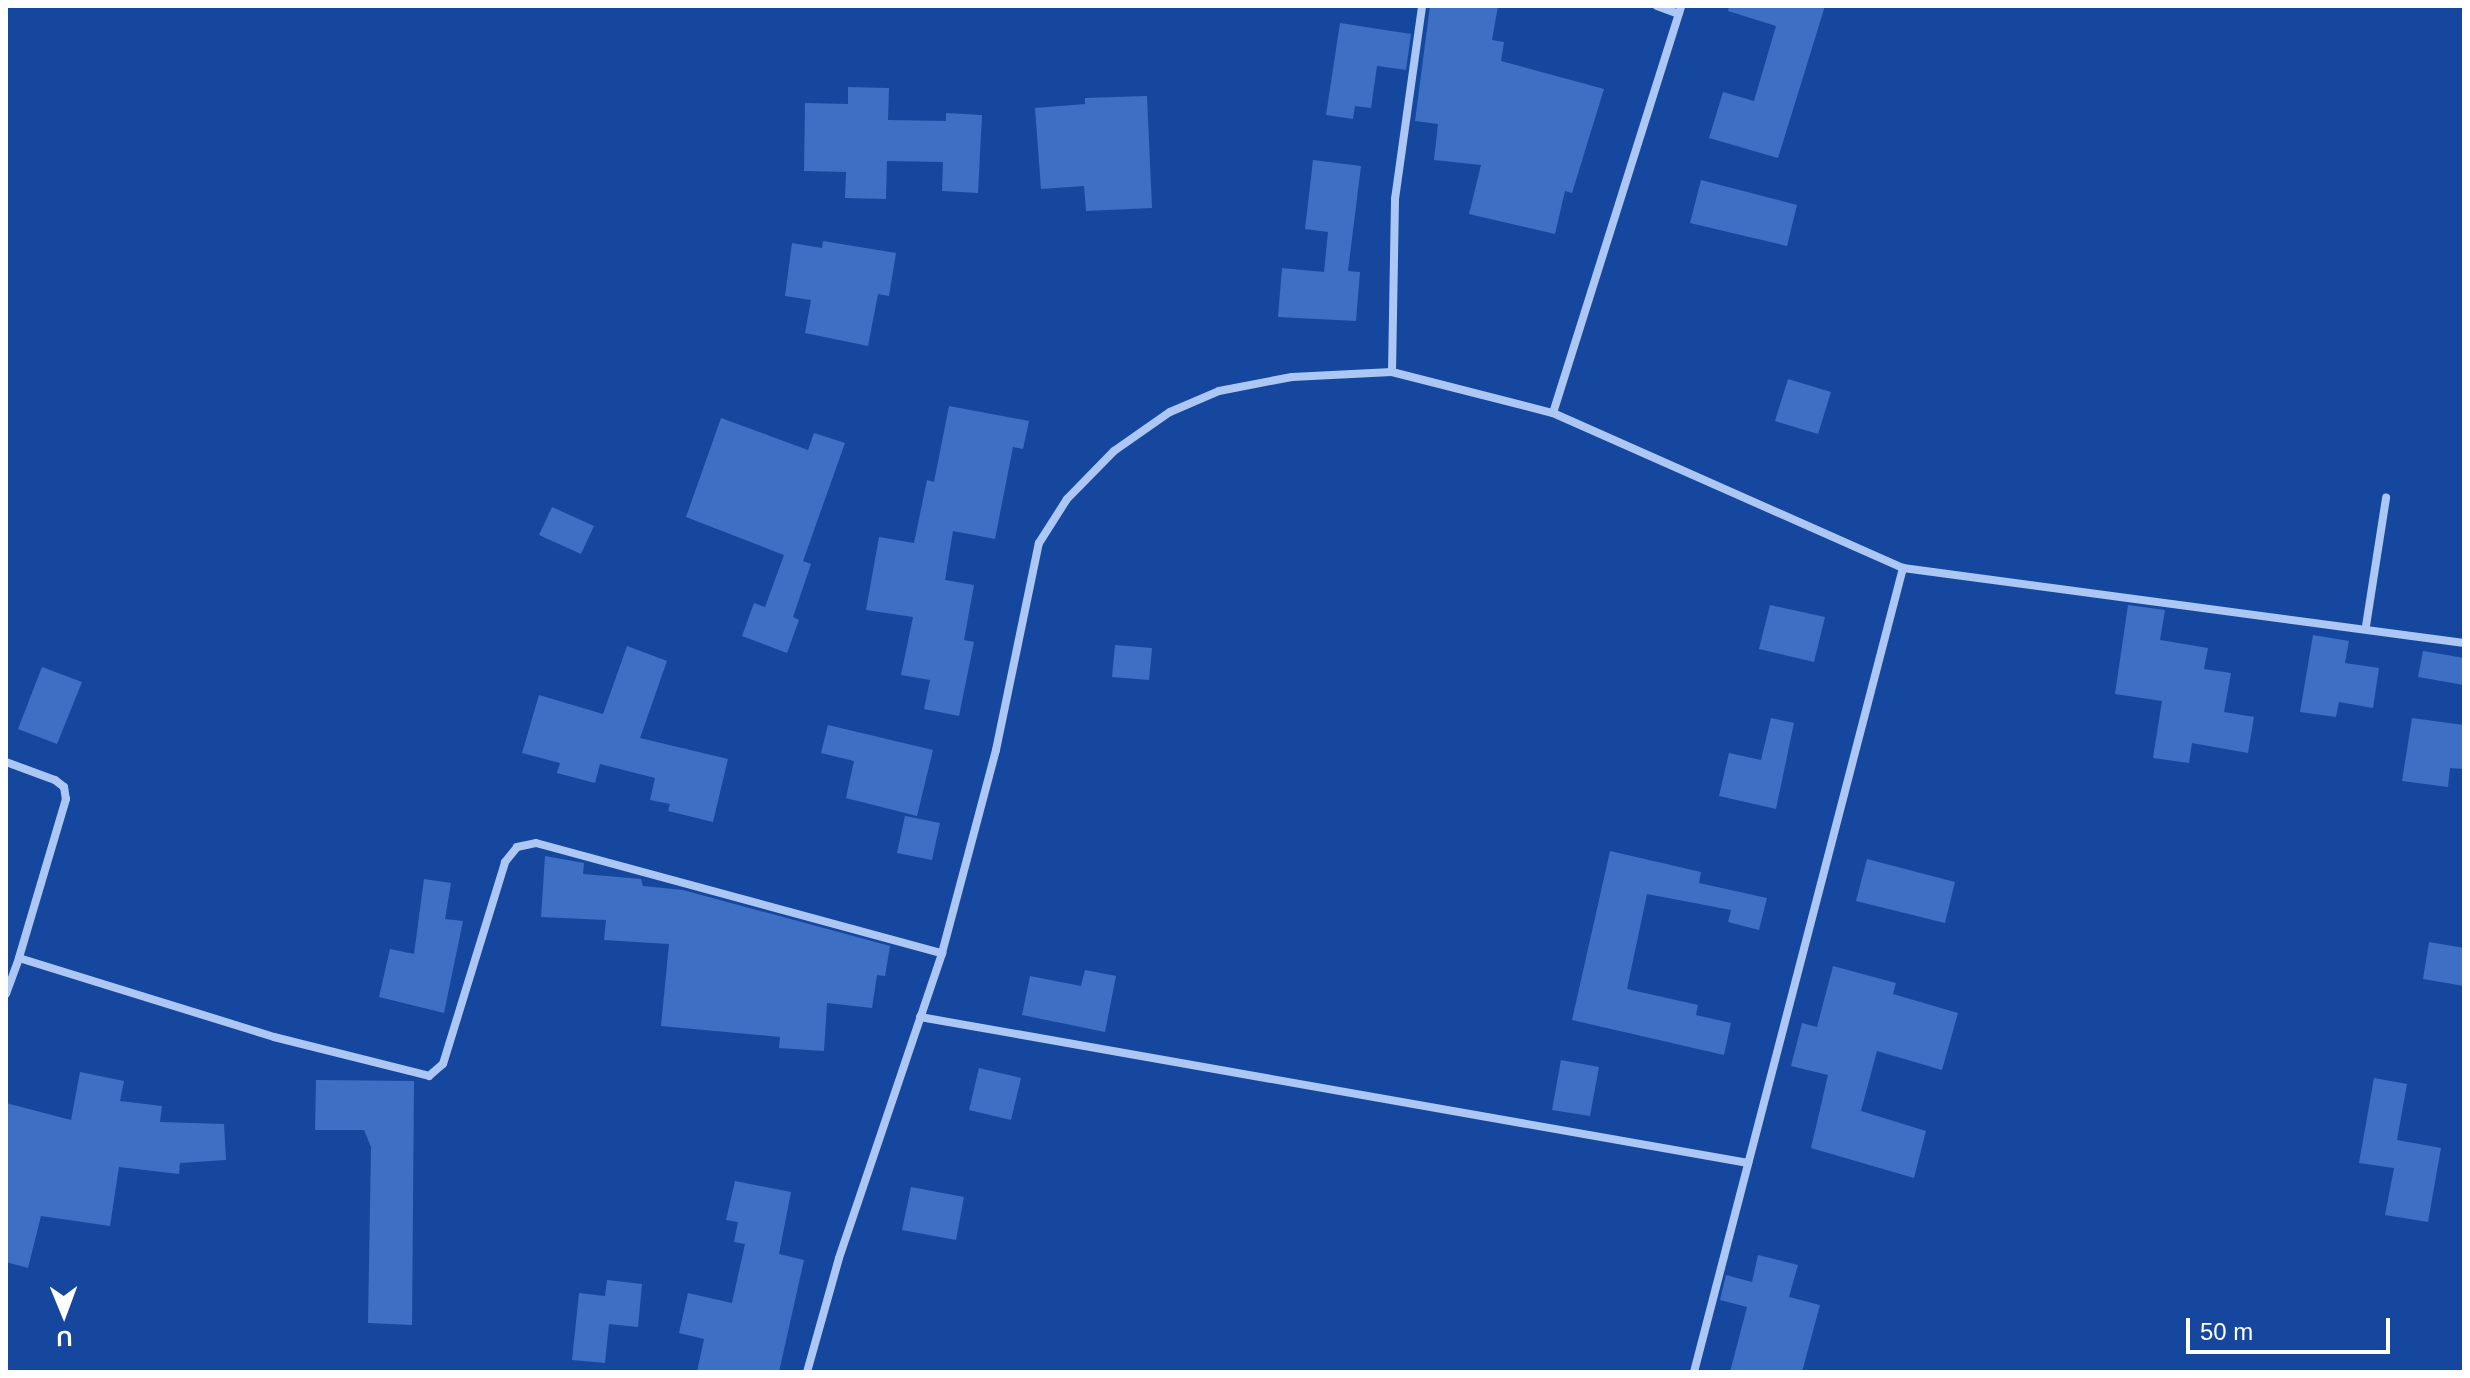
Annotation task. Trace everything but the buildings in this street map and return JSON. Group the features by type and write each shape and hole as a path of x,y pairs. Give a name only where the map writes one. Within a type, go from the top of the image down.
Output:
{"street":[{"path":"1392,372 1395,199 1422,6"},
{"path":"1553,413 1680,10 1657,6"},
{"path":"807,1372 839,1258 942,953 996,750 1039,543 1067,499 1114,451 1170,412 1219,391 1292,377 1392,372 1553,413 1903,568 2366,626 2464,643"},
{"path":"2366,626 2386,498"},
{"path":"1694,1372 1903,568"},
{"path":"6,762 55,780 64,787 66,799 6,994"},
{"path":"19,958 274,1037 429,1076 443,1064 488,909 505,862 517,847 536,843 564,849 942,953"},
{"path":"920,1017 1748,1163"}]}
